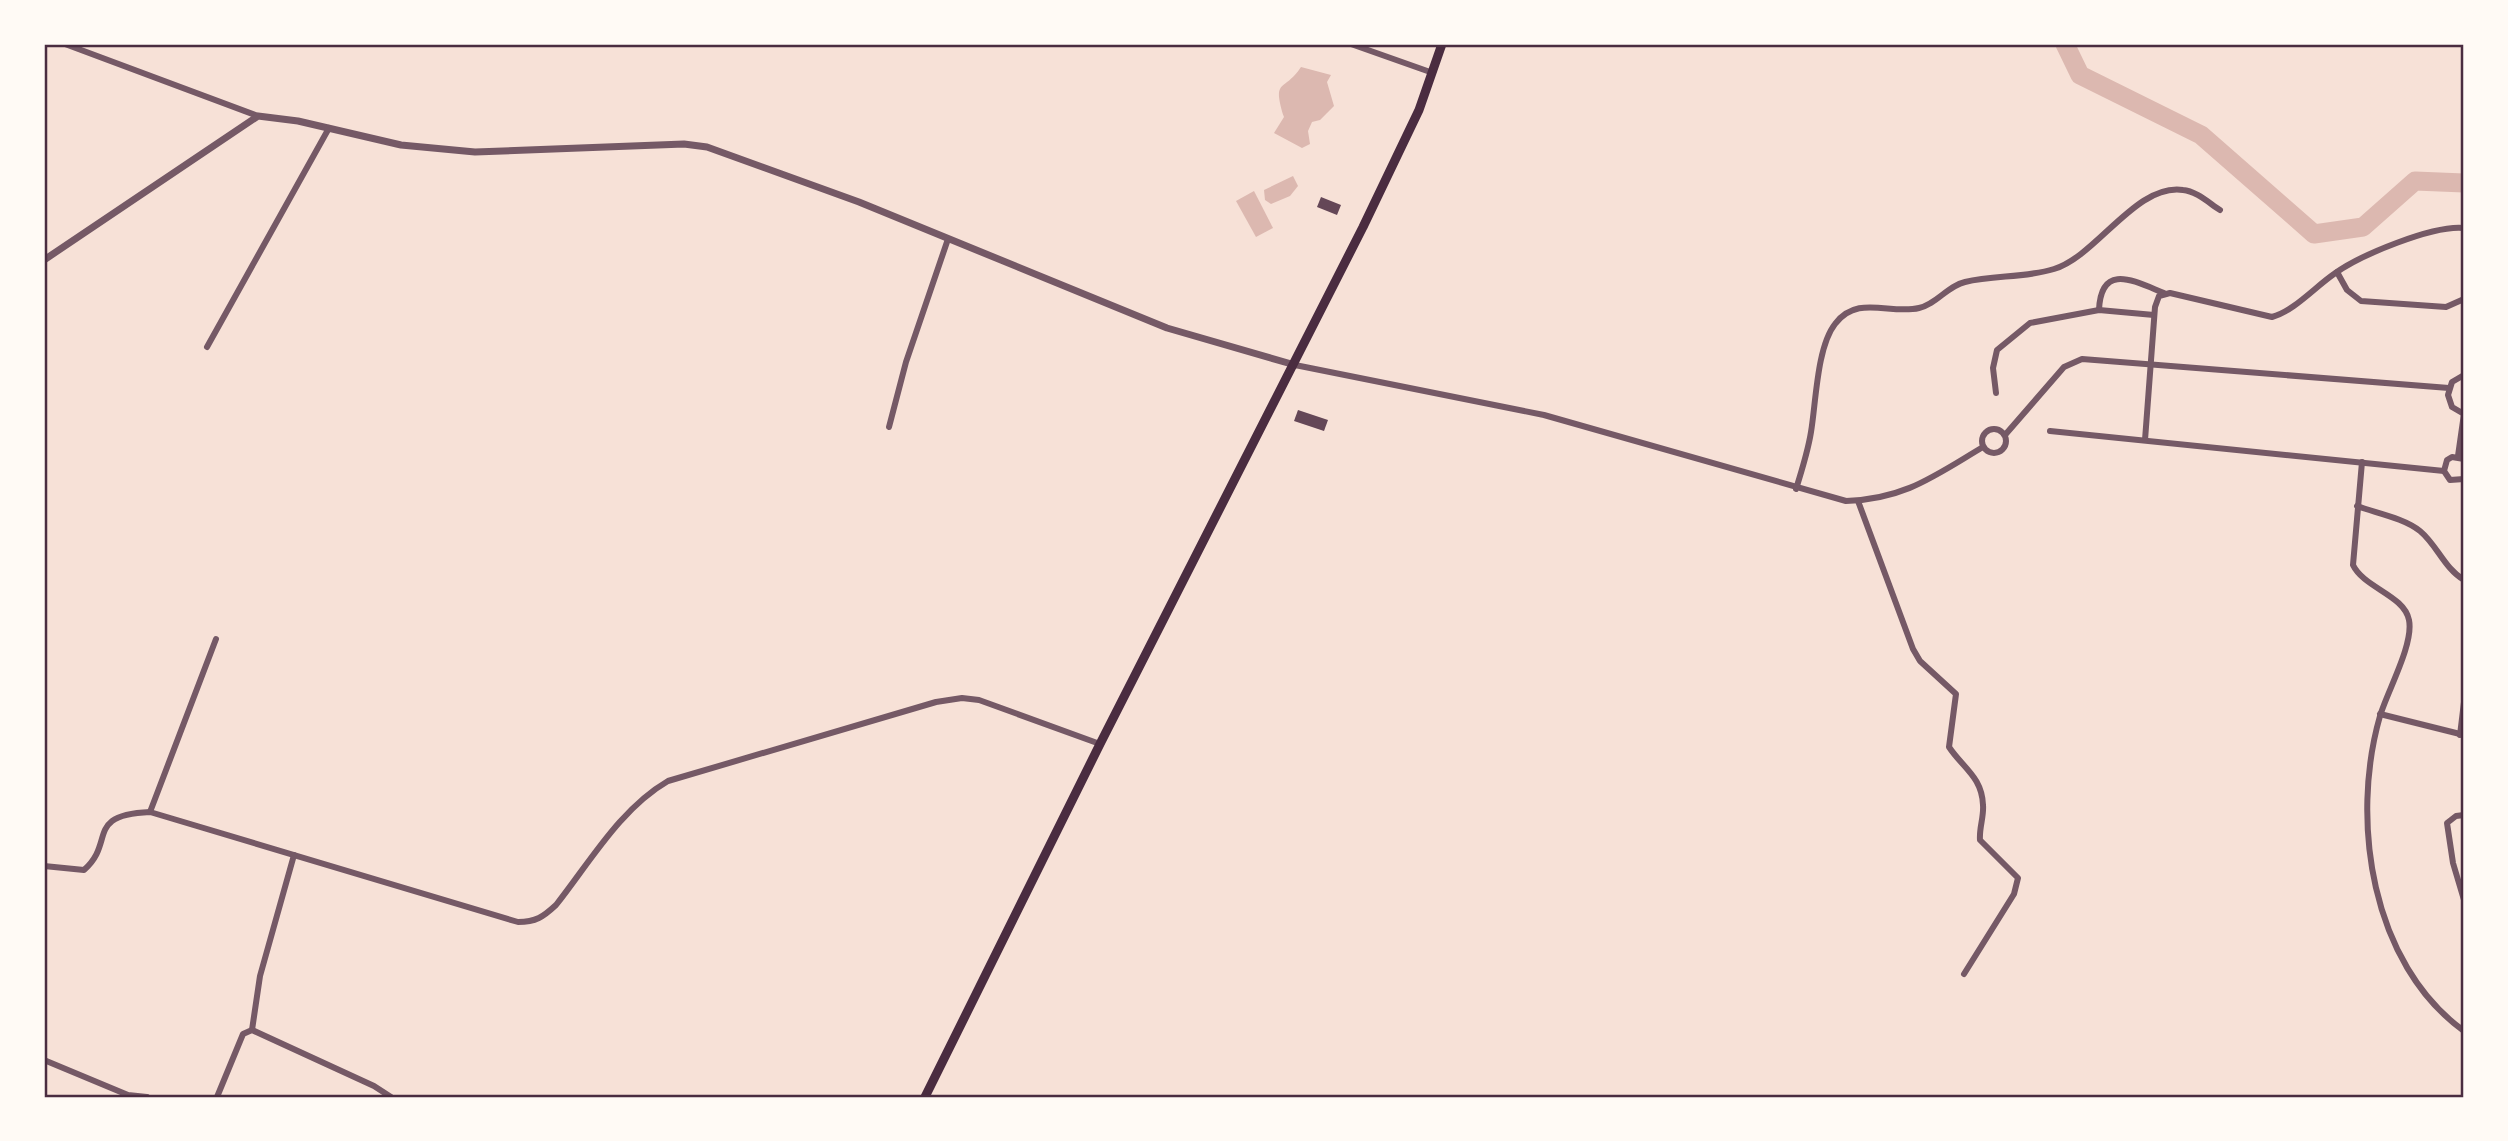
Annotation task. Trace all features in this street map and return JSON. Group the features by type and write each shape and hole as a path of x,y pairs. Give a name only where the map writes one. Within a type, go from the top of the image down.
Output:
{"main road":[{"path":"925,1097 1100,744 1295,365 1404,144 1442,44"}],"street":[{"path":"65,44 258,116 329,128 401,145 475,152 570,151 655,143 707,147 859,202 1167,328 1295,365 1544,415 1796,489 1846,501 1908,491 1983,447"},
{"path":"1351,44 1433,72"},
{"path":"44,260 258,116"},
{"path":"207,347 329,128"},
{"path":"1796,489 1811,434 1827,339 1844,314 1867,306 1917,309 1931,305 1965,282 2057,268 2073,260 2113,225 2160,193 2182,189 2220,210"},
{"path":"2099,310 2103,285 2111,280 2135,281 2164,293 2272,317 2337,272 2428,232 2442,228 2464,228"},
{"path":"889,427 906,362 948,239"},
{"path":"2337,272 2347,290 2361,300 2446,307 2464,299"},
{"path":"2145,440 2154,315 2157,300 2164,293"},
{"path":"1996,393 1994,358 2020,329 2038,320 2099,310 2154,315"},
{"path":"2005,435 2064,367 2073,362 2097,359 2449,388"},
{"path":"2464,375 2457,378 2449,388 2452,407 2464,414 2461,458 2447,460 2444,471 2450,480 2464,480"},
{"path":"1997,429 2005,435 2006,444 2000,452 1991,453 1983,447 1982,438 1988,430 1997,429"},
{"path":"2050,431 2444,471"},
{"path":"2362,462 2353,565 2357,573 2402,607 2409,619 2408,638 2381,714 2368,763 2367,841 2372,879 2382,914 2411,973 2429,999 2464,1031"},
{"path":"1858,501 1913,649 1920,661 1956,694 1949,747 1970,769 1980,787 1984,810 1980,840 2018,878 2014,894 1964,974"},
{"path":"2357,506 2413,526 2429,540 2456,575 2464,580"},
{"path":"150,812 216,639"},
{"path":"44,866 84,870 109,822 120,816 150,812 518,922 532,922 543,918 556,905 631,808 646,794 668,781 936,702 962,698 979,700 1100,744"},
{"path":"2381,714 2462,735 2464,702"},
{"path":"2464,815 2456,816 2447,823 2451,854 2464,900"},
{"path":"251,1030 260,976 294,855"},
{"path":"217,1097 243,1034 251,1030"},
{"path":"251,1030 374,1086 391,1097"},
{"path":"44,1060 128,1096 147,1097"}],"shaded area":[{"path":"1301,67 1331,75 1327,82 1334,106 1320,120 1312,122 1308,131 1310,144 1302,148 1274,133 1284,117 1280,90"},
{"path":"1293,176 1298,186 1290,196 1271,204 1265,200 1264,190"},
{"path":"1254,191 1273,228 1256,237 1236,201"}],"building":[{"path":"1321,197 1341,205 1337,215 1317,207"},
{"path":"1298,410 1328,420 1324,431 1294,421"}],"waterway":[{"path":"2065,44 2080,75 2201,135 2314,234 2363,227 2415,181 2464,183"}]}
